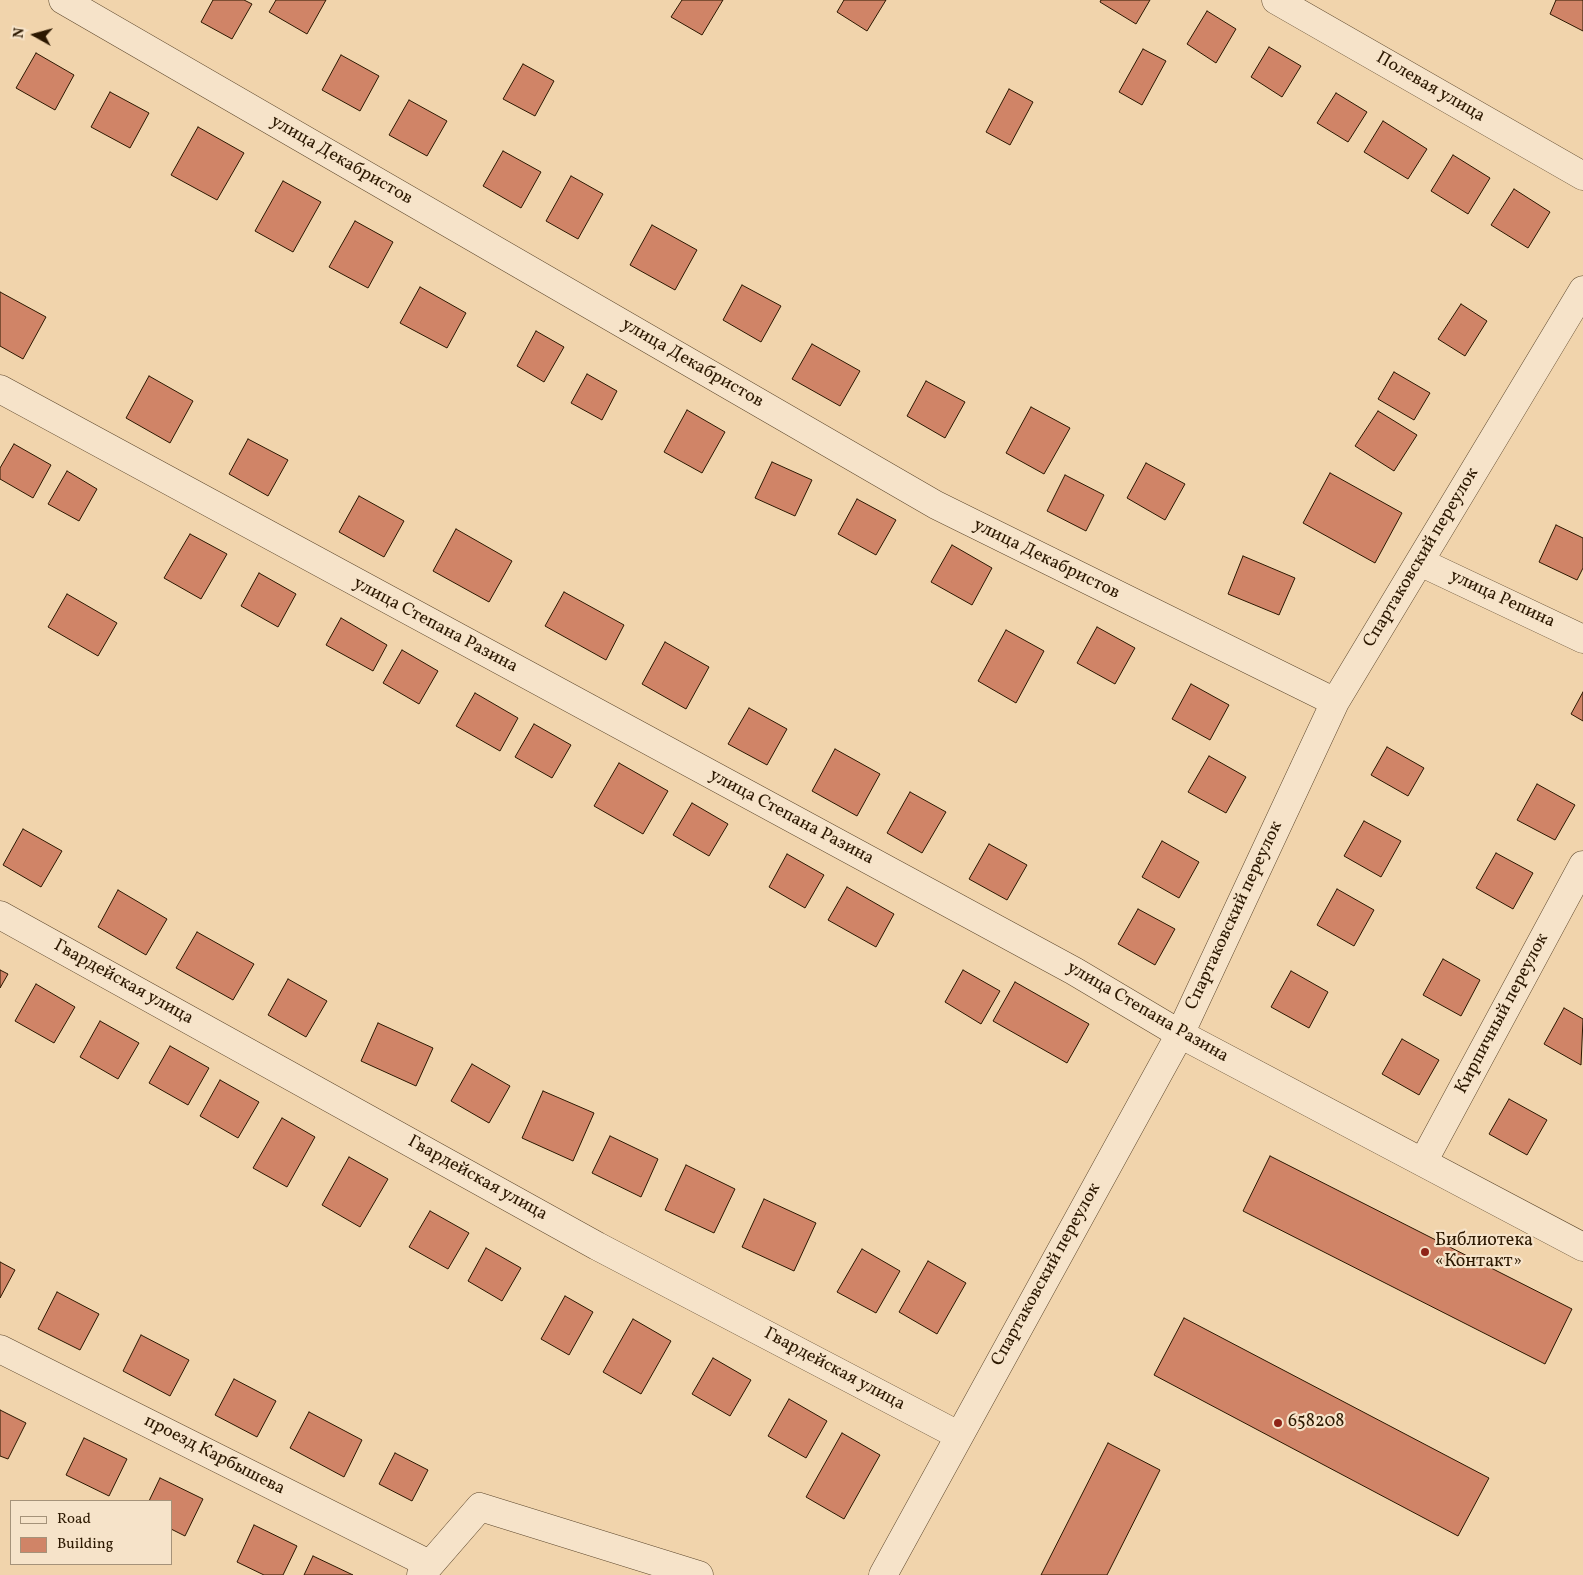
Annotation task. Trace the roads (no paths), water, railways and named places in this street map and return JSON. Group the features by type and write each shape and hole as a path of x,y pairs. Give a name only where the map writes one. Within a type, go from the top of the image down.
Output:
{"street":[{"name":"улица Декабристов","path":"63,0 936,506 1335,702"},
{"name":"Полевая улица","path":"1276,0 1583,176"},
{"name":"Спартаковский переулок","path":"883,1575 958,1435 1180,1034 1335,702 1583,290"},
{"name":"улица Степана Разина","path":"0,390 1074,971 1180,1034 1583,1247"},
{"name":"улица Репина","path":"1420,562 1583,639"},
{"name":"Кирпичный переулок","path":"1423,1162 1583,865"},
{"name":"Гвардейская улица","path":"0,914 597,1246 958,1435"},
{"name":"проезд Карбышева","path":"0,1349 425,1569"},
{"path":"425,1569 480,1507 699,1575"}],"place":[{"name":"Библиотека «Контакт»","path":"1425,1252"},
{"name":"658208","path":"1278,1423"}]}
